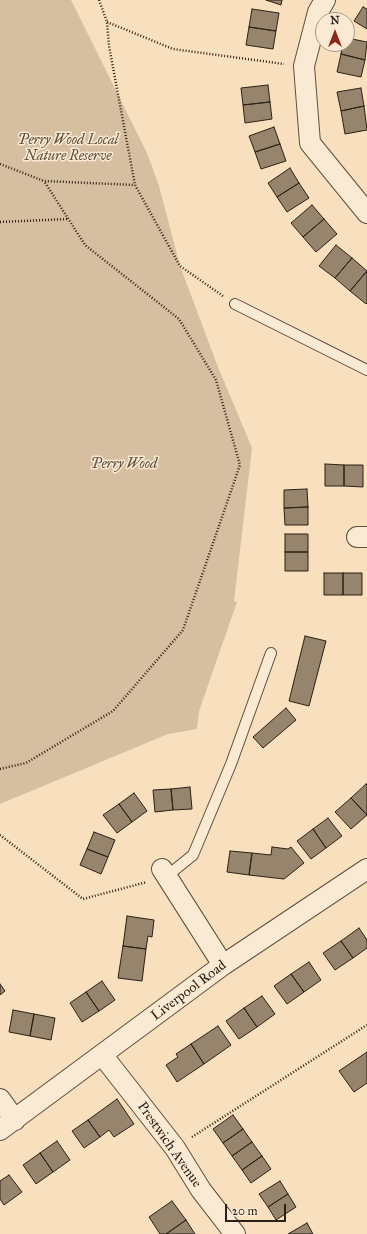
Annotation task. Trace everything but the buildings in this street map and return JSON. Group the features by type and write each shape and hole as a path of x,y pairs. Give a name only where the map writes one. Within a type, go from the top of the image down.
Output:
{"street":[{"path":"325,0 318,12 304,66 310,143 367,213"},
{"name":"Liverpool Road","path":"0,1099 7,1125 103,1056 223,965 367,869"},
{"path":"164,872 223,965"},
{"name":"Prestwich Avenue","path":"103,1056 175,1148 201,1190 235,1234"}],"lane":[{"path":"235,304 367,370"},
{"path":"164,872 193,855 231,764 271,653"}],"path":[{"path":"99,0 107,22 109,46 135,185 180,266 235,304"},
{"path":"107,22 173,48 304,66"},
{"path":"0,164 44,181 135,185"},
{"path":"0,769 26,763 113,711 183,630 240,465 216,380 179,319 85,245 44,181"},
{"path":"0,222 68,219"},
{"path":"0,835 12,842 83,899 164,872"},
{"path":"175,1148 367,1025"}],"green space":[{"name":"Perry Wood","path":"0,0 71,0 147,153 159,186 180,266 218,367 252,448 234,601 237,602 199,711 197,729 168,734 0,804"}],"park label":[{"name":"Perry Wood Local Nature Reserve","path":"68,150"}]}
